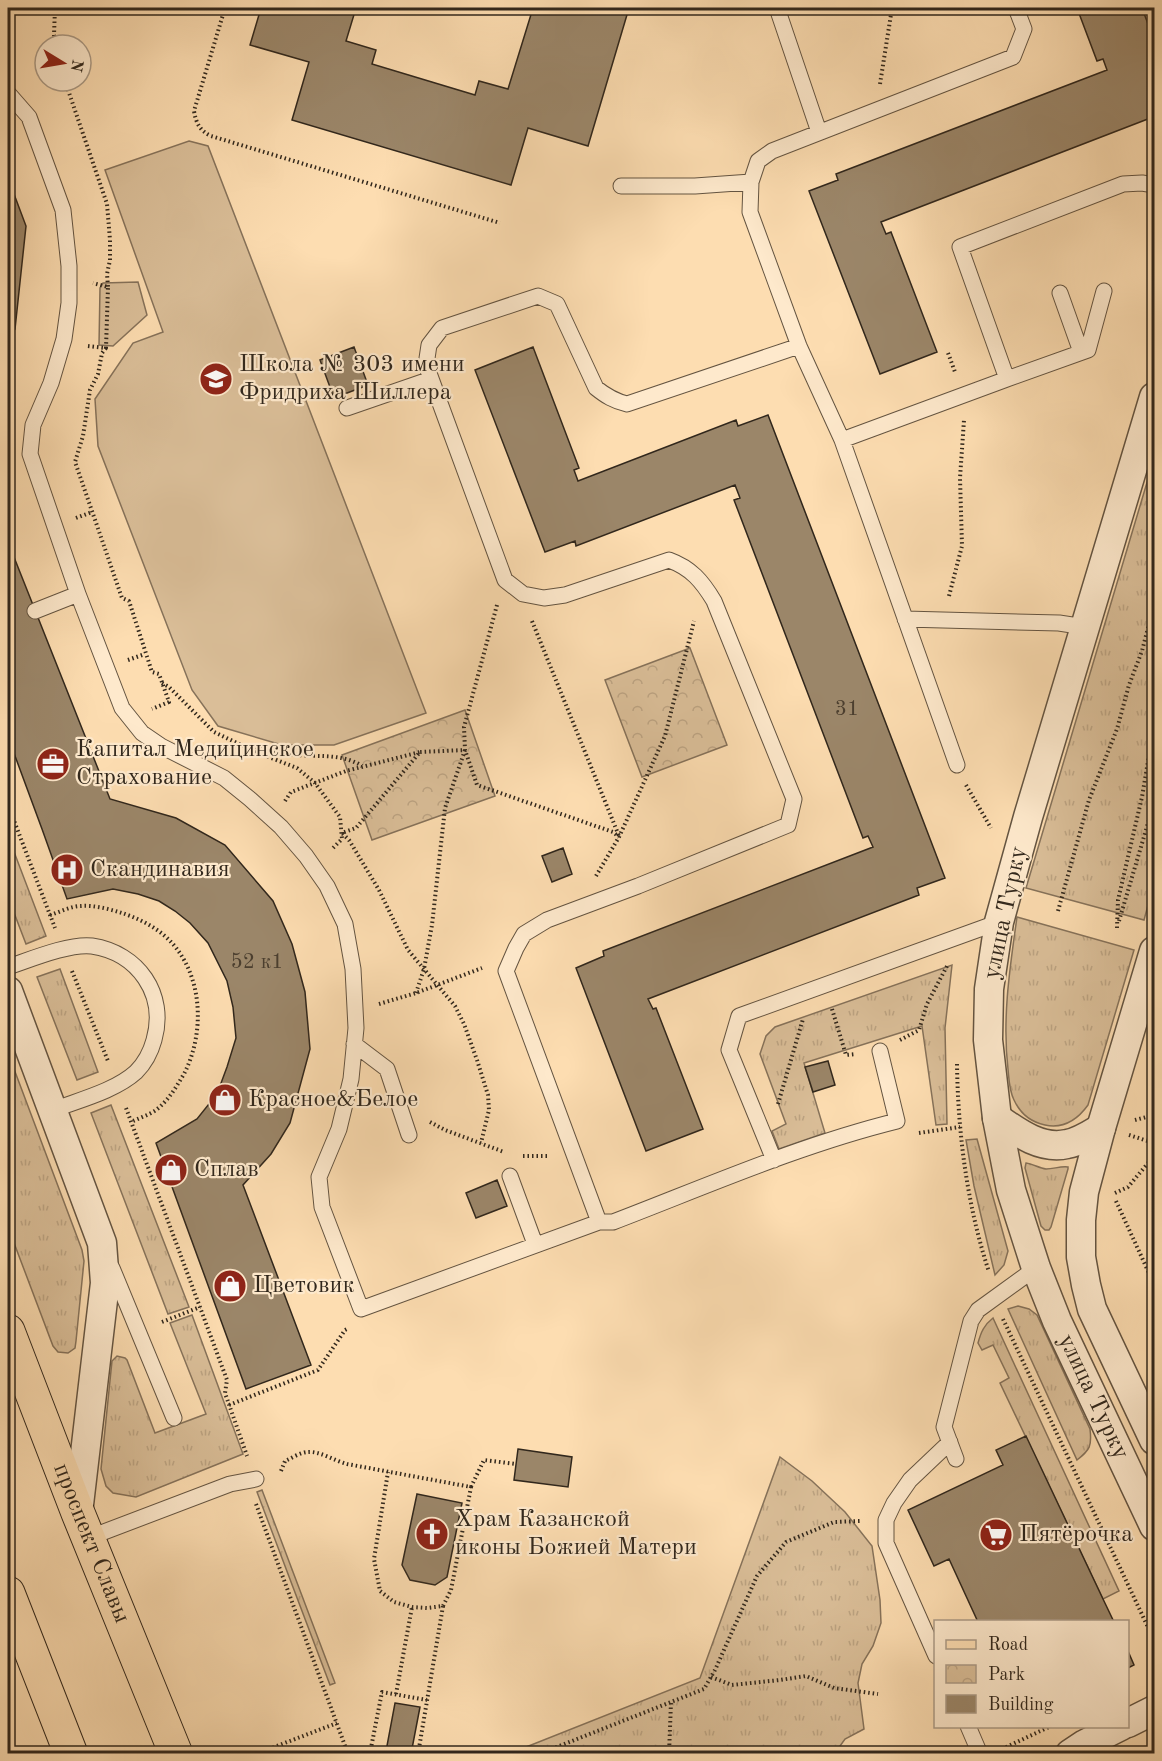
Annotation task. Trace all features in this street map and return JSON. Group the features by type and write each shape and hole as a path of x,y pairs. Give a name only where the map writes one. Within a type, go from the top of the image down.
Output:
{"main road":[{"name":"проспект Славы","path":"8,1331 83,1526 176,1754"},
{"path":"8,1593 71,1754"}],"street":[{"name":"улица Турку","path":"1155,397 1028,817 999,922 989,989 988,1040 998,1118 1011,1190 1036,1269 1057,1321 1155,1526"},
{"name":"улица Турку","path":"1155,951 1115,1131 1084,1192 1081,1220 1081,1257 1092,1309 1155,1440"},
{"path":"8,991 102,1243 105,1283 83,1526"},
{"path":"998,1118 1032,1140 1051,1145 1067,1144 1115,1131"},
{"path":"1129,1723 1155,1710"},
{"path":"1070,1754 1117,1728"}],"lane":[{"path":"777,8 819,132"},
{"path":"957,765 842,440 799,346 750,212 752,182 758,161 772,151 1012,57 1024,29 1016,8"},
{"path":"8,93 29,117 63,210 69,276 69,303 64,339 51,383 33,425 30,454 78,594 122,708 142,733 161,746 224,778 272,819 294,842 327,886 345,924 353,969 355,1011 351,1079 339,1129 319,1177 322,1207 361,1309 535,1244 599,1222 613,1222 774,1160 861,1130 897,1121 880,1051"},
{"path":"621,186 695,186 752,182"},
{"path":"1007,379 960,247 1123,184 1155,185"},
{"path":"842,440 1088,350 1104,291"},
{"path":"1060,293 1081,352"},
{"path":"599,1222 506,971 516,948 524,934 547,920 788,825 794,799 714,601 704,583 683,565 669,560 565,595 544,598 523,594 505,580 426,365 429,345 442,328 538,296 557,304 596,388 605,396 627,404 799,346"},
{"path":"347,408 431,379"},
{"path":"35,611 78,594"},
{"path":"906,619 1059,623 1085,627"},
{"path":"774,1160 729,1050 739,1016 999,922"},
{"path":"8,967 64,949 89,945 112,951 133,963 148,982 157,1004 157,1028 154,1040 137,1071 117,1085 53,1110"},
{"path":"354,1044 387,1069 409,1136"},
{"path":"510,1176 535,1244"},
{"path":"102,1243 174,1418"},
{"path":"956,1458 944,1427 971,1321 978,1310 1036,1269"},
{"path":"934,1652 886,1543 886,1520 894,1503 910,1480 950,1442"},
{"path":"83,1526 230,1484 252,1480"},
{"path":"969,1728 980,1754"}],"path":[{"path":"54,33 55,8"},
{"path":"225,8 194,111 198,125 203,132 500,223"},
{"path":"876,110 892,8"},
{"path":"69,93 107,204 110,240 106,348 102,353 98,374 90,390 83,436 75,462 122,598 129,601 152,672 159,674 169,702 128,718"},
{"path":"69,276 108,287"},
{"path":"64,339 81,345 106,348"},
{"path":"942,620 963,546 960,478 964,432 963,396 948,353"},
{"path":"505,580 464,727 465,750 477,785 613,832 619,837"},
{"path":"576,910 619,837 665,736 704,583"},
{"path":"523,594 619,837"},
{"path":"1058,911 1089,800 1117,729 1155,605"},
{"path":"162,682 170,687 214,732 297,768 315,783 340,817 342,839 314,868"},
{"path":"1155,726 1142,797 1118,900 1117,928 1155,803"},
{"path":"238,744 288,754 336,756 355,761 363,766"},
{"path":"272,819 291,792 346,771 420,752 465,750"},
{"path":"416,993 424,969 432,926 445,808 465,750"},
{"path":"342,833 356,828 420,752"},
{"path":"966,784 996,835"},
{"path":"342,833 349,840 379,890 408,950 455,1006 464,1024 488,1095 489,1110 482,1143"},
{"path":"824,985 846,1055 880,1051 919,1030 927,1004 950,957"},
{"path":"355,1011 416,993 490,966 506,971"},
{"path":"761,1129 778,1122 775,1113 806,1010 830,1002"},
{"path":"401,1112 423,1118 445,1130 507,1153"},
{"path":"1132,1120 1155,1115"},
{"path":"897,1121 918,1133 960,1127"},
{"path":"1115,1131 1155,1143"},
{"path":"516,1155 552,1156 572,1150"},
{"path":"1155,1156 1128,1187 1112,1194 1155,1284"},
{"path":"138,1332 200,1307"},
{"path":"227,1380 225,1393 247,1454 252,1480 348,1754"},
{"path":"281,1471 285,1461 306,1452 318,1453 347,1464 471,1487"},
{"path":"418,1754 443,1606 451,1590 471,1487 484,1460 516,1464"},
{"path":"388,1472 374,1559 380,1591 394,1602 412,1608 443,1606"},
{"path":"539,1754 704,1689 756,1576 786,1542 834,1522 886,1520"},
{"path":"396,1695 412,1608"},
{"path":"711,1677 732,1685 806,1676 834,1688 878,1694"},
{"path":"373,1754 371,1748 382,1692 427,1700"},
{"path":"669,1754 671,1702"},
{"path":"256,1754 337,1724"},
{"path":"993,1754 1047,1728"}],"green space":[{"path":"189,141 208,146 426,713 334,745 282,745 218,726 192,690 98,446 95,399 133,343 163,332 105,170"},
{"path":"138,282 147,315 113,346 99,345 100,288 103,283"},
{"path":"1154,459 1154,883 1144,920 1026,888"},
{"path":"690,648 727,745 642,777 605,680"},
{"path":"465,710 495,796 372,840 342,755"},
{"path":"8,836 46,936 26,944 8,897"},
{"path":"1017,917 1134,950 1088,1105 1075,1119 1058,1126 1040,1124 1026,1116 1016,1105 1010,1088 1006,1050 1006,1012"},
{"path":"952,965 945,1028 947,1124 936,1125 922,1026 804,1063 825,1133 779,1149 772,1131 786,1124 760,1054 766,1036 775,1027"},
{"path":"60,969 98,1072 77,1080 37,977"},
{"path":"8,1053 82,1250 84,1261 76,1341 75,1348 68,1353 58,1352 53,1346 8,1227"},
{"path":"111,1105 189,1307 168,1314 91,1113"},
{"path":"977,1139 1008,1251 1004,1265 995,1275 974,1186 966,1140"},
{"path":"1026,1163 1046,1169 1068,1167 1049,1230 1041,1226 1025,1168"},
{"path":"1018,1306 1029,1309 1037,1315 1090,1429 1089,1447 1077,1460 1008,1309"},
{"path":"192,1315 243,1454 136,1497 113,1493 106,1486 101,1469 112,1361 117,1356 127,1360 155,1433 206,1414 170,1323"},
{"path":"993,1318 1119,1591 1103,1599 1000,1383 1009,1378 993,1345 982,1350 978,1343 983,1329"},
{"path":"780,1457 812,1481 845,1512 872,1546 881,1623 873,1646 862,1664 858,1683 864,1729 845,1739 835,1753 511,1753 700,1678"},
{"path":"262,1490 335,1683 330,1685 257,1492"}],"building":[{"path":"261,8 356,8 346,41 376,50 372,64 475,95 479,81 508,89 533,8 629,8 588,146 528,128 511,185 292,120 309,62 250,45"},
{"path":"1077,8 1142,8 1154,40 1154,109 1151,111 1153,117 881,222 886,234 891,232 937,352 880,374 809,191 838,180 836,174 1107,70 1103,59 1097,61"},
{"path":"8,178 26,226 15,329 8,341"},
{"path":"354,347 368,385 334,398 320,360"},
{"path":"533,347 579,468 574,470 578,481 736,420 738,426 768,415 945,878 917,888 919,895 648,999 653,1009 656,1008 703,1129 646,1151 576,968 604,956 603,951 873,847 868,836 863,838 734,500 740,498 735,485 576,546 575,541 545,552 475,370"},
{"path":"8,542 110,799 176,818 225,845 273,901 292,944 305,992 310,1049 290,1123 271,1154 243,1185 311,1365 246,1389 156,1143 197,1119 217,1094 236,1038 233,1007 227,981 208,943 190,923 159,901 113,889 67,899 8,737"},
{"path":"563,848 572,874 552,882 542,856"},
{"path":"828,1061 835,1085 813,1092 805,1067"},
{"path":"497,1180 507,1206 476,1218 466,1193"},
{"name":"Пятёрочка","path":"1026,1436 1113,1620 977,1620 949,1559 934,1566 908,1510 1003,1465 996,1450"},
{"path":"518,1449 572,1457 568,1487 514,1480"},
{"name":"Храм Казанской иконы Божией Матери","path":"417,1494 462,1503 447,1577 435,1585 410,1580 402,1565"},
{"path":"1129,1653 1134,1665 1129,1668"},
{"path":"395,1703 420,1707 411,1754 386,1751"}],"place":[{"name":"Школа № 303 имени Фридриха Шиллера","path":"216,379"},
{"name":"Капитал Медицинское Страхование","path":"53,764"},
{"name":"Скандинавия","path":"67,870"},
{"name":"Красное&Белое","path":"225,1100"},
{"name":"Сплав","path":"171,1170"},
{"name":"Цветовик","path":"230,1286"},
{"name":"Храм Казанской иконы Божией Матери","path":"432,1534"},
{"name":"Пятёрочка","path":"996,1535"}]}
